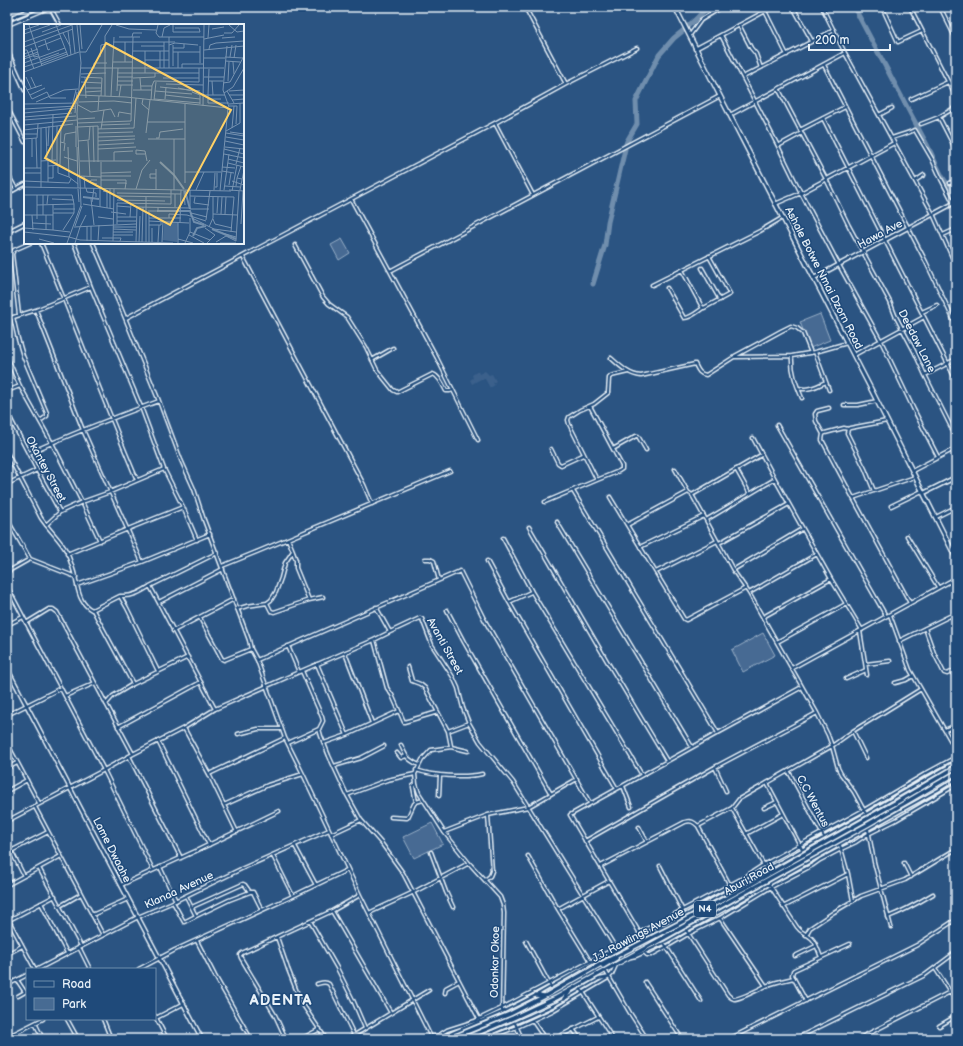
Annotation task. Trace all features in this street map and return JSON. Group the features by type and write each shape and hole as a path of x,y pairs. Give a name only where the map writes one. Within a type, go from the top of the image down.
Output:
{"highway":[{"name":"J.J. Rawlings Avenue","path":"449,1039 510,1014 545,996 679,921 811,850 956,767"},
{"name":"Aburi Road","path":"463,1039 513,1018 570,990 823,852 956,773"},
{"path":"921,783 923,787"},
{"path":"808,846 811,850"},
{"path":"564,999 570,990"},
{"path":"536,995 545,996"}],"main road":[{"name":"Ashale Botwe Nmai Dzorn Road","path":"675,7 956,558"}],"street":[{"path":"7,19 38,7"},
{"path":"7,25 50,7 59,24"},
{"path":"525,7 566,84"},
{"path":"689,36 701,20 722,7"},
{"path":"696,49 773,7"},
{"path":"793,7 812,42"},
{"path":"822,7 933,214 956,266"},
{"path":"882,7 898,42 922,31"},
{"path":"910,7 956,97"},
{"path":"940,7 956,39"},
{"path":"765,11 787,55"},
{"path":"739,25 751,48 759,59 761,68"},
{"path":"743,78 834,30"},
{"path":"721,35 801,193 881,341 938,457"},
{"path":"126,318 566,84 637,48"},
{"path":"7,50 24,88"},
{"path":"730,116 779,90 790,82 846,53"},
{"path":"824,65 926,262 956,325"},
{"path":"912,99 948,82"},
{"name":"Deedaw Lane","path":"779,90 890,302 894,315 914,351 956,437"},
{"path":"390,271 720,96"},
{"path":"800,130 846,106"},
{"path":"7,107 24,140"},
{"path":"921,124 939,117 956,107"},
{"path":"879,115 892,108"},
{"path":"939,117 956,150"},
{"path":"823,118 956,380"},
{"path":"495,123 533,195"},
{"path":"892,138 915,130 955,203"},
{"path":"778,146 802,133"},
{"path":"775,204 801,193 894,143"},
{"path":"7,173 16,189"},
{"path":"915,181 924,175"},
{"path":"950,183 956,180"},
{"path":"7,194 24,185"},
{"path":"351,199 437,358 478,440"},
{"name":"Hawa Ave","path":"814,278 955,203"},
{"path":"652,285 760,231 782,218"},
{"path":"7,232 24,224"},
{"path":"943,235 956,229"},
{"path":"19,315 12,254 14,250 28,244"},
{"path":"41,244 137,480"},
{"path":"74,244 142,407 164,469 183,507 197,540"},
{"path":"93,244 126,318 181,460 194,489 281,729 430,1039 447,1030 502,1012 551,987 591,963"},
{"path":"295,245 323,297 329,304 347,317 366,347 377,370 393,390 397,392 435,374 446,391 453,390"},
{"path":"667,288 684,318 690,317 703,308 730,294 710,256"},
{"path":"243,257 364,485 372,504"},
{"path":"702,268 720,300"},
{"path":"682,270 703,308"},
{"path":"7,319 36,310 91,287"},
{"path":"922,312 937,305"},
{"path":"36,310 110,492 142,562"},
{"path":"13,317 23,356 47,413 47,416 40,421"},
{"path":"853,356 925,317"},
{"path":"611,358 635,376 695,364 699,372 706,375 734,357 791,326 797,328 803,333 811,353"},
{"path":"734,357 792,356 811,353 847,343"},
{"path":"372,360 393,348"},
{"path":"815,352 829,390"},
{"path":"792,356 792,368 802,398"},
{"path":"7,357 20,386 52,443 82,502 100,541"},
{"path":"925,375 956,358"},
{"path":"597,480 568,420 573,414 594,404 608,394 609,378 611,376 628,372"},
{"path":"798,388 808,390 826,382"},
{"path":"7,391 20,386"},
{"path":"29,454 52,443 159,401"},
{"path":"844,405 858,405 877,401"},
{"path":"545,502 622,469 622,466 590,406"},
{"path":"829,408 817,411 815,414 816,421 822,434 822,440 910,603"},
{"name":"Okantey Street","path":"7,412 60,512"},
{"path":"822,434 844,428 887,421"},
{"path":"777,425 886,616"},
{"path":"848,428 847,433 874,491"},
{"path":"613,449 638,436 646,450"},
{"path":"753,438 861,630 867,675"},
{"path":"912,471 956,448"},
{"path":"551,449 558,463 561,465 584,455"},
{"path":"7,453 41,518 59,540 67,554 76,577 82,602 92,610 133,684"},
{"path":"692,495 762,454"},
{"path":"46,525 60,512 164,469"},
{"path":"675,469 688,492 692,495 733,570 749,593 817,713 828,735 838,768 866,814"},
{"path":"736,469 750,494"},
{"path":"7,484 37,470"},
{"path":"222,566 450,472"},
{"path":"853,498 915,477"},
{"path":"891,506 956,478"},
{"path":"706,520 775,479"},
{"path":"573,491 718,733"},
{"path":"627,525 688,492"},
{"path":"610,497 684,619 686,620 746,588"},
{"path":"656,572 718,542 789,504"},
{"path":"67,554 183,507"},
{"path":"935,518 956,507"},
{"path":"640,547 704,516"},
{"path":"7,519 30,559 76,577"},
{"path":"557,522 692,747"},
{"path":"529,527 667,761"},
{"path":"733,570 803,529"},
{"path":"77,585 142,562 210,534"},
{"path":"907,536 938,587"},
{"path":"503,538 532,592 642,775"},
{"path":"288,539 296,560 296,568 308,600"},
{"path":"237,608 271,600 276,592 285,563 293,551"},
{"path":"92,610 120,596 126,597 132,595 217,553"},
{"path":"749,593 817,554"},
{"path":"7,572 30,559"},
{"path":"425,559 434,561 439,580"},
{"path":"487,561 617,789"},
{"path":"159,602 223,569"},
{"path":"257,660 459,571 461,572 484,618 590,803"},
{"path":"792,668 956,578"},
{"path":"763,617 832,579"},
{"path":"7,586 84,735 104,770 153,870"},
{"path":"150,586 215,709"},
{"path":"509,602 532,592"},
{"path":"120,596 158,671"},
{"path":"267,602 271,611 274,612 308,600 323,597"},
{"path":"174,631 234,599"},
{"path":"777,642 846,604"},
{"path":"376,607 390,632"},
{"path":"26,622 49,609 53,609 57,612 132,754"},
{"path":"447,610 551,794"},
{"path":"899,641 956,613"},
{"path":"890,614 913,676 956,750"},
{"path":"952,615 956,629"},
{"path":"7,625 23,617"},
{"path":"200,618 222,659 224,660 251,649"},
{"name":"Avanti Street","path":"7,821 184,728 215,709 300,671 345,653 420,618 422,619 432,645 453,677 458,688 463,708 470,723 485,748 513,782 617,949"},
{"path":"925,628 934,654 944,673 947,674 956,670"},
{"path":"374,640 387,688 392,695 404,722 438,712"},
{"path":"288,646 323,721 319,729 288,743"},
{"path":"282,648 290,652"},
{"path":"345,653 372,723"},
{"path":"106,704 113,696 133,684 188,657"},
{"path":"865,664 890,661"},
{"path":"317,664 347,735"},
{"path":"408,667 412,681 425,688 438,712 448,731 451,747"},
{"name":"Lame Dwaahe","path":"7,668 202,1039"},
{"path":"846,679 866,670"},
{"path":"894,683 906,680 913,676"},
{"path":"118,727 201,682"},
{"path":"65,696 95,683"},
{"path":"7,715 61,688"},
{"path":"642,937 570,815 802,688"},
{"path":"698,826 732,808 739,799 789,772 921,689"},
{"path":"324,743 347,735 399,711"},
{"path":"585,841 715,767 817,713"},
{"path":"448,731 470,723"},
{"path":"945,730 956,725"},
{"path":"184,728 209,774 236,832"},
{"path":"238,734 258,729 281,729"},
{"path":"319,729 347,795 361,820 382,844 403,872 480,1020"},
{"path":"853,731 866,758"},
{"path":"209,774 285,738"},
{"path":"158,741 209,845"},
{"path":"7,743 39,804"},
{"path":"401,745 410,761 419,765"},
{"path":"334,766 360,758 384,746"},
{"path":"416,802 413,787 416,784 416,770 430,750 451,747 468,751"},
{"path":"7,754 12,752"},
{"path":"397,753 401,758 406,756"},
{"path":"129,756 182,858"},
{"path":"639,933 730,885 956,757"},
{"path":"7,768 18,762"},
{"path":"438,1039 480,1020 617,949 679,921 715,898 956,762"},
{"path":"715,767 726,791"},
{"path":"416,770 427,774 440,775 474,776 482,774"},
{"name":"C.C Wentus","path":"789,772 824,837"},
{"path":"224,806 268,785 303,774"},
{"path":"347,795 387,780 415,774"},
{"path":"439,796 440,775"},
{"path":"444,832 488,815 528,807 577,779"},
{"path":"628,958 645,953 664,943 823,852 840,845 956,779"},
{"path":"7,791 27,780"},
{"path":"768,783 802,849"},
{"name":"Odonkor Okoe","path":"416,784 423,800 444,832 469,863 500,897 504,913 502,1012"},
{"path":"645,953 647,955 651,955 720,918 771,887 896,820 956,785"},
{"path":"623,786 631,807"},
{"path":"391,817 408,817 414,804 423,800"},
{"path":"764,808 777,802"},
{"path":"35,807 103,935"},
{"path":"732,808 766,869"},
{"path":"121,884 182,858 279,811"},
{"path":"746,834 783,814"},
{"path":"485,880 490,876 492,871 488,815"},
{"path":"331,834 361,820"},
{"path":"601,866 687,821 692,821 698,826 732,889"},
{"path":"639,827 647,842"},
{"path":"868,829 880,889 891,927"},
{"name":"Klanaa Avenue","path":"40,968 138,917 329,830"},
{"path":"7,853 48,832"},
{"path":"7,842 24,876"},
{"path":"840,845 848,874 853,901"},
{"path":"295,846 316,885"},
{"path":"806,935 813,926 861,896 899,883 956,849"},
{"path":"431,852 453,907"},
{"path":"7,885 61,856"},
{"path":"272,856 293,896"},
{"path":"528,856 591,963"},
{"path":"369,913 414,892 469,863"},
{"path":"904,863 911,877"},
{"path":"660,866 683,910"},
{"path":"160,867 184,922 229,900 250,892"},
{"path":"39,868 55,896 90,968"},
{"path":"141,968 159,958 348,870"},
{"path":"783,907 848,874"},
{"path":"558,909 608,881"},
{"path":"192,907 245,884 250,892 253,892 262,910"},
{"path":"769,884 800,932 810,937 821,957"},
{"path":"60,906 81,894"},
{"path":"713,894 715,898"},
{"path":"888,917 910,908 933,894"},
{"path":"286,1039 275,1015 240,956 242,953 332,911 360,895"},
{"path":"33,968 7,918 55,896"},
{"path":"186,896 196,916"},
{"path":"92,915 128,899"},
{"path":"742,899 744,903"},
{"path":"41,903 67,953"},
{"path":"332,911 391,1013"},
{"path":"720,918 766,986"},
{"path":"310,921 337,968 365,1028"},
{"path":"729,1039 917,945 952,922 956,923"},
{"path":"686,930 728,995 732,998 735,999 766,986 794,978"},
{"path":"277,937 301,1002 326,1039"},
{"path":"198,940 215,976 251,1039"},
{"path":"526,941 551,987"},
{"path":"664,943 701,1000"},
{"path":"806,1001 792,974 794,970 850,944"},
{"path":"7,954 22,946"},
{"path":"795,956 816,946"},
{"path":"795,1039 925,975 956,952"},
{"path":"485,1039 517,1027 552,1011 609,977 612,974 616,964"},
{"path":"602,965 630,1013 648,1039"},
{"path":"935,968 956,1001"},
{"path":"7,985 26,976"},
{"path":"476,1039 530,1016 599,979 609,977"},
{"path":"17,980 25,992 18,996"},
{"path":"444,993 446,988 459,981"},
{"path":"317,984 327,982 329,984 354,1035"},
{"path":"645,982 682,1039"},
{"path":"581,989 613,1039"},
{"path":"348,1039 429,990"},
{"path":"858,1039 950,992"},
{"path":"167,1039 156,1017 184,1003"},
{"path":"530,1016 545,1039"},
{"path":"940,1026 956,1016"},
{"path":"554,1039 598,1017"},
{"path":"7,1037 41,1020"},
{"path":"68,1020 78,1039"},
{"path":"103,1020 111,1038 106,1039"},
{"path":"35,1023 43,1039"},
{"path":"515,1023 522,1039"},
{"path":"301,1039 320,1029"},
{"path":"574,1029 580,1039"},
{"path":"492,1032 495,1039"},
{"path":"948,1039 956,1034"}],"shaded area":[{"path":"478,371 479,374 485,371 489,375 492,374 496,381 493,383 495,385 490,388 485,379 481,379 472,384 470,380 473,378 472,375"}],"green space":[{"path":"342,239 350,253 339,260 331,245"},
{"path":"820,314 830,340 810,348 800,322"},
{"path":"763,633 775,655 743,672 732,650"},
{"path":"432,823 443,844 414,858 403,837"}],"waterway":[{"path":"687,27 707,7"},
{"path":"854,7 956,201"},
{"path":"626,144 637,124 636,101 659,55 674,38 684,30"},
{"path":"593,284 605,245 608,222 625,149"},
{"path":"953,510 956,515"}],"district":[{"name":"ADENTA","path":"281,1000"}]}
